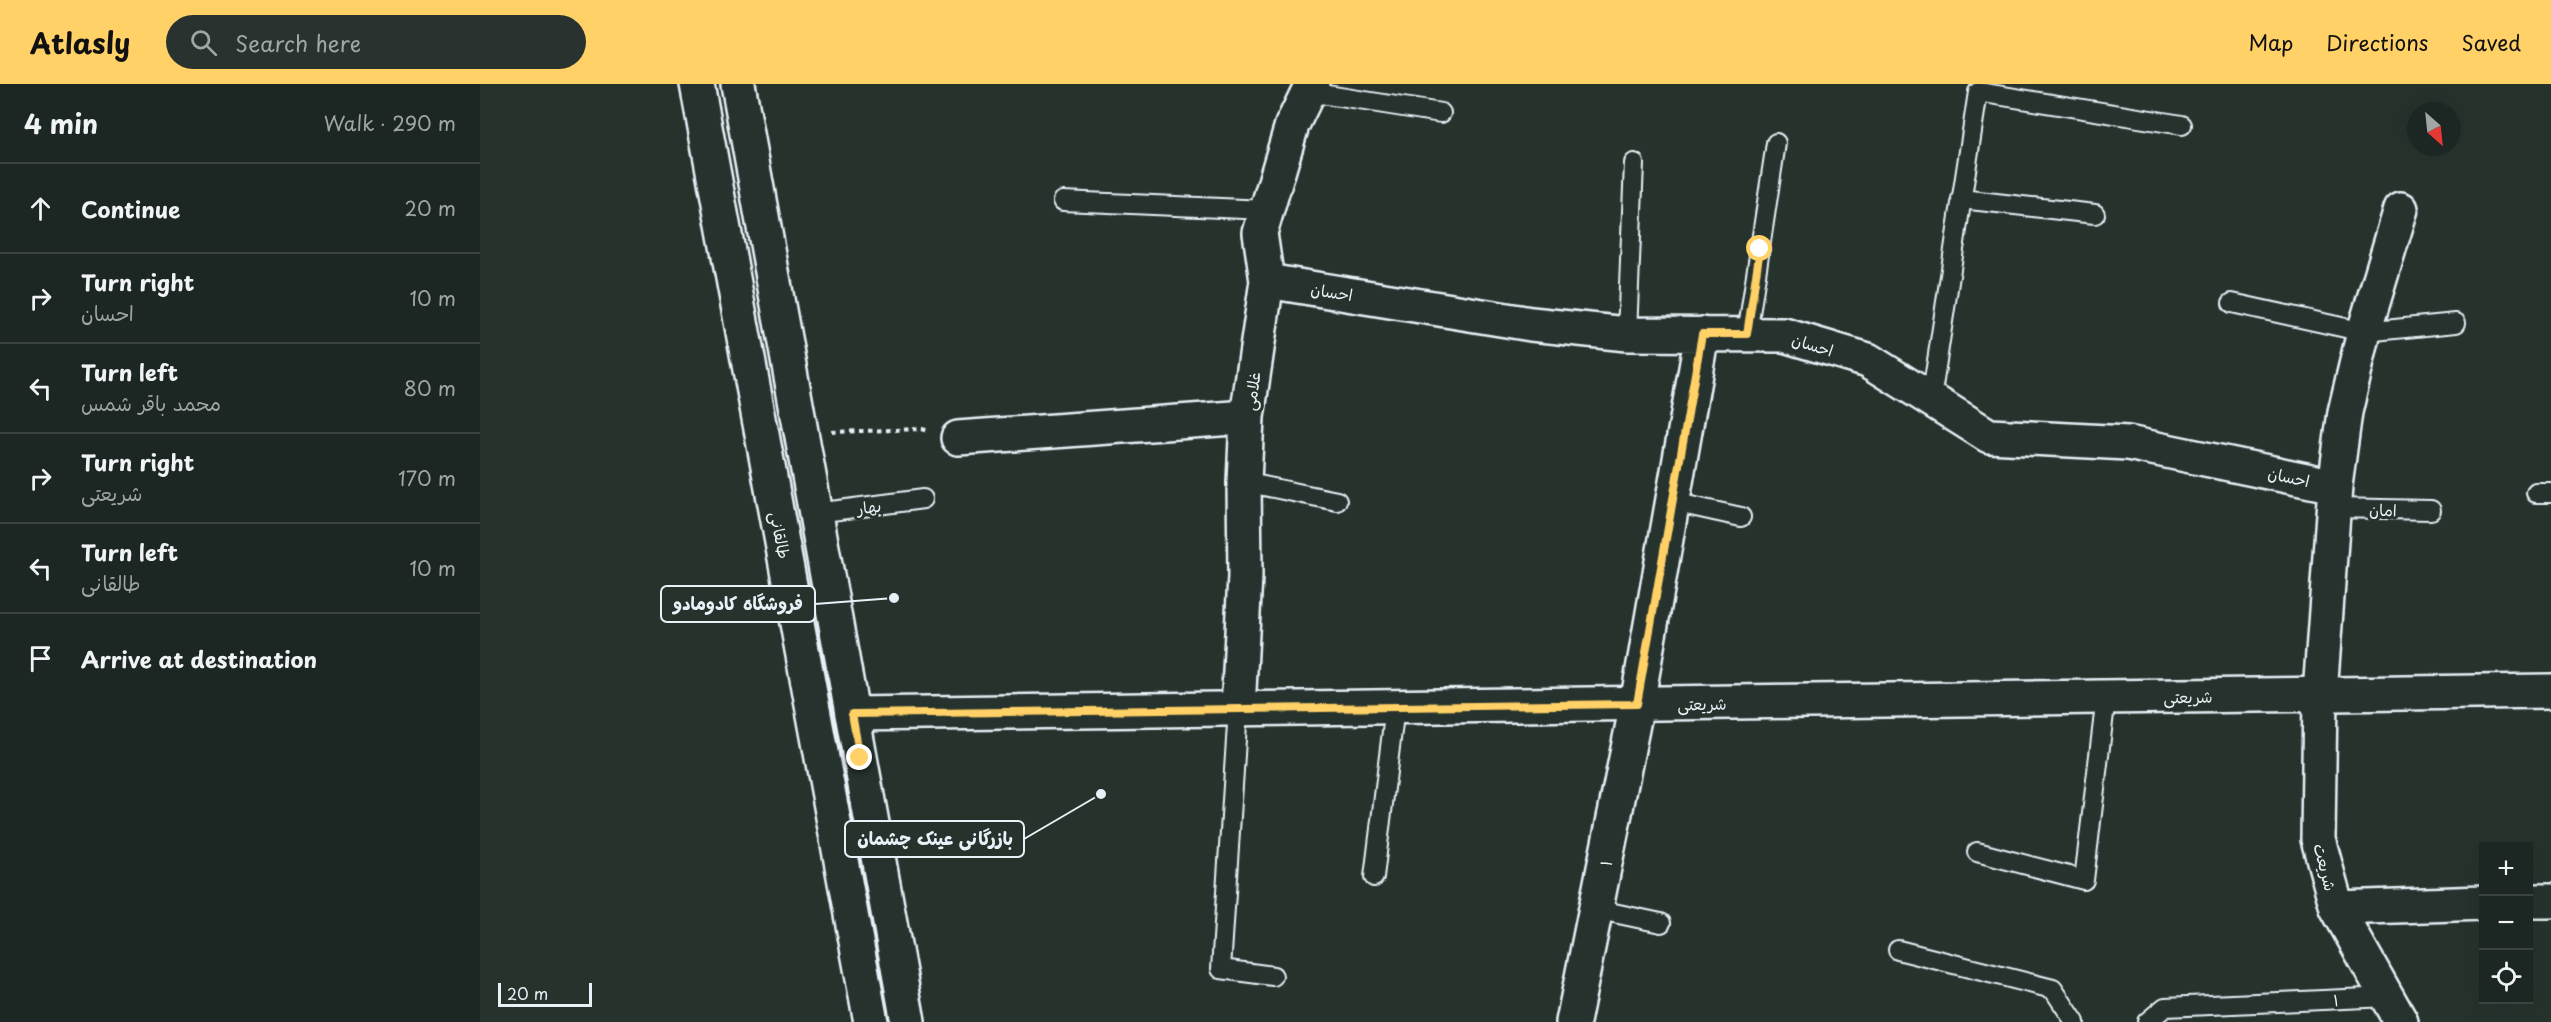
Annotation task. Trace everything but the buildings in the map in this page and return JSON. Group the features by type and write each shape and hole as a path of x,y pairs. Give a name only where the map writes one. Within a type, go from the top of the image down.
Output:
{"street":[{"name":"طالقانی","path":"697,84 871,1022"},
{"path":"738,84 908,1022"},
{"name":"غلامی","path":"1238,709 1245,576 1244,482 1247,417 1267,281 1260,233 1292,125 1310,88"},
{"name":"شریعت","path":"2394,1009 2337,908 2318,839 2320,694 2335,497 2345,412 2364,332 2401,209"},
{"name":"احسان","path":"1267,281 1531,324 1627,334 1784,335 1868,360 1989,436 2128,442 2335,497"},
{"name":"۱","path":"1573,1022 1637,704 1702,334"},
{"path":"958,438 1247,417"},
{"name":"شریعتی","path":"852,714 2551,691"},
{"path":"2533,902 2551,901"},
{"path":"2337,908 2479,903"}],"lane":[{"path":"1310,88 1441,113"},
{"path":"1931,399 1978,92 2182,125"},
{"path":"1747,334 1776,143"},
{"path":"1627,334 1634,163"},
{"path":"1961,199 2095,214"},
{"path":"1063,201 1266,210"},
{"path":"2232,303 2364,332 2456,323"},
{"path":"1244,482 1337,501"},
{"name":"امان","path":"2335,497 2431,510"},
{"name":"بهار","path":"816,513 923,499"},
{"path":"1673,502 1741,517"},
{"path":"1977,852 2084,880 2106,697"},
{"path":"1374,877 1395,707"},
{"path":"1238,709 1221,969 1273,976"},
{"path":"1596,909 1661,923"},
{"path":"1898,950 2053,989 2075,1022"},
{"name":"۱","path":"2146,1022 2165,1007 2394,1009"}],"path":[{"path":"801,433 922,429 958,438"}],"place":[{"name":"فروشگاه کادومادو","path":"894,598"},
{"name":"بازرگانی عینک چشمان","path":"1101,794"}],"route":[{"path":"860,758 852,714 1637,704 1702,334 1747,334 1760,249"}]}
